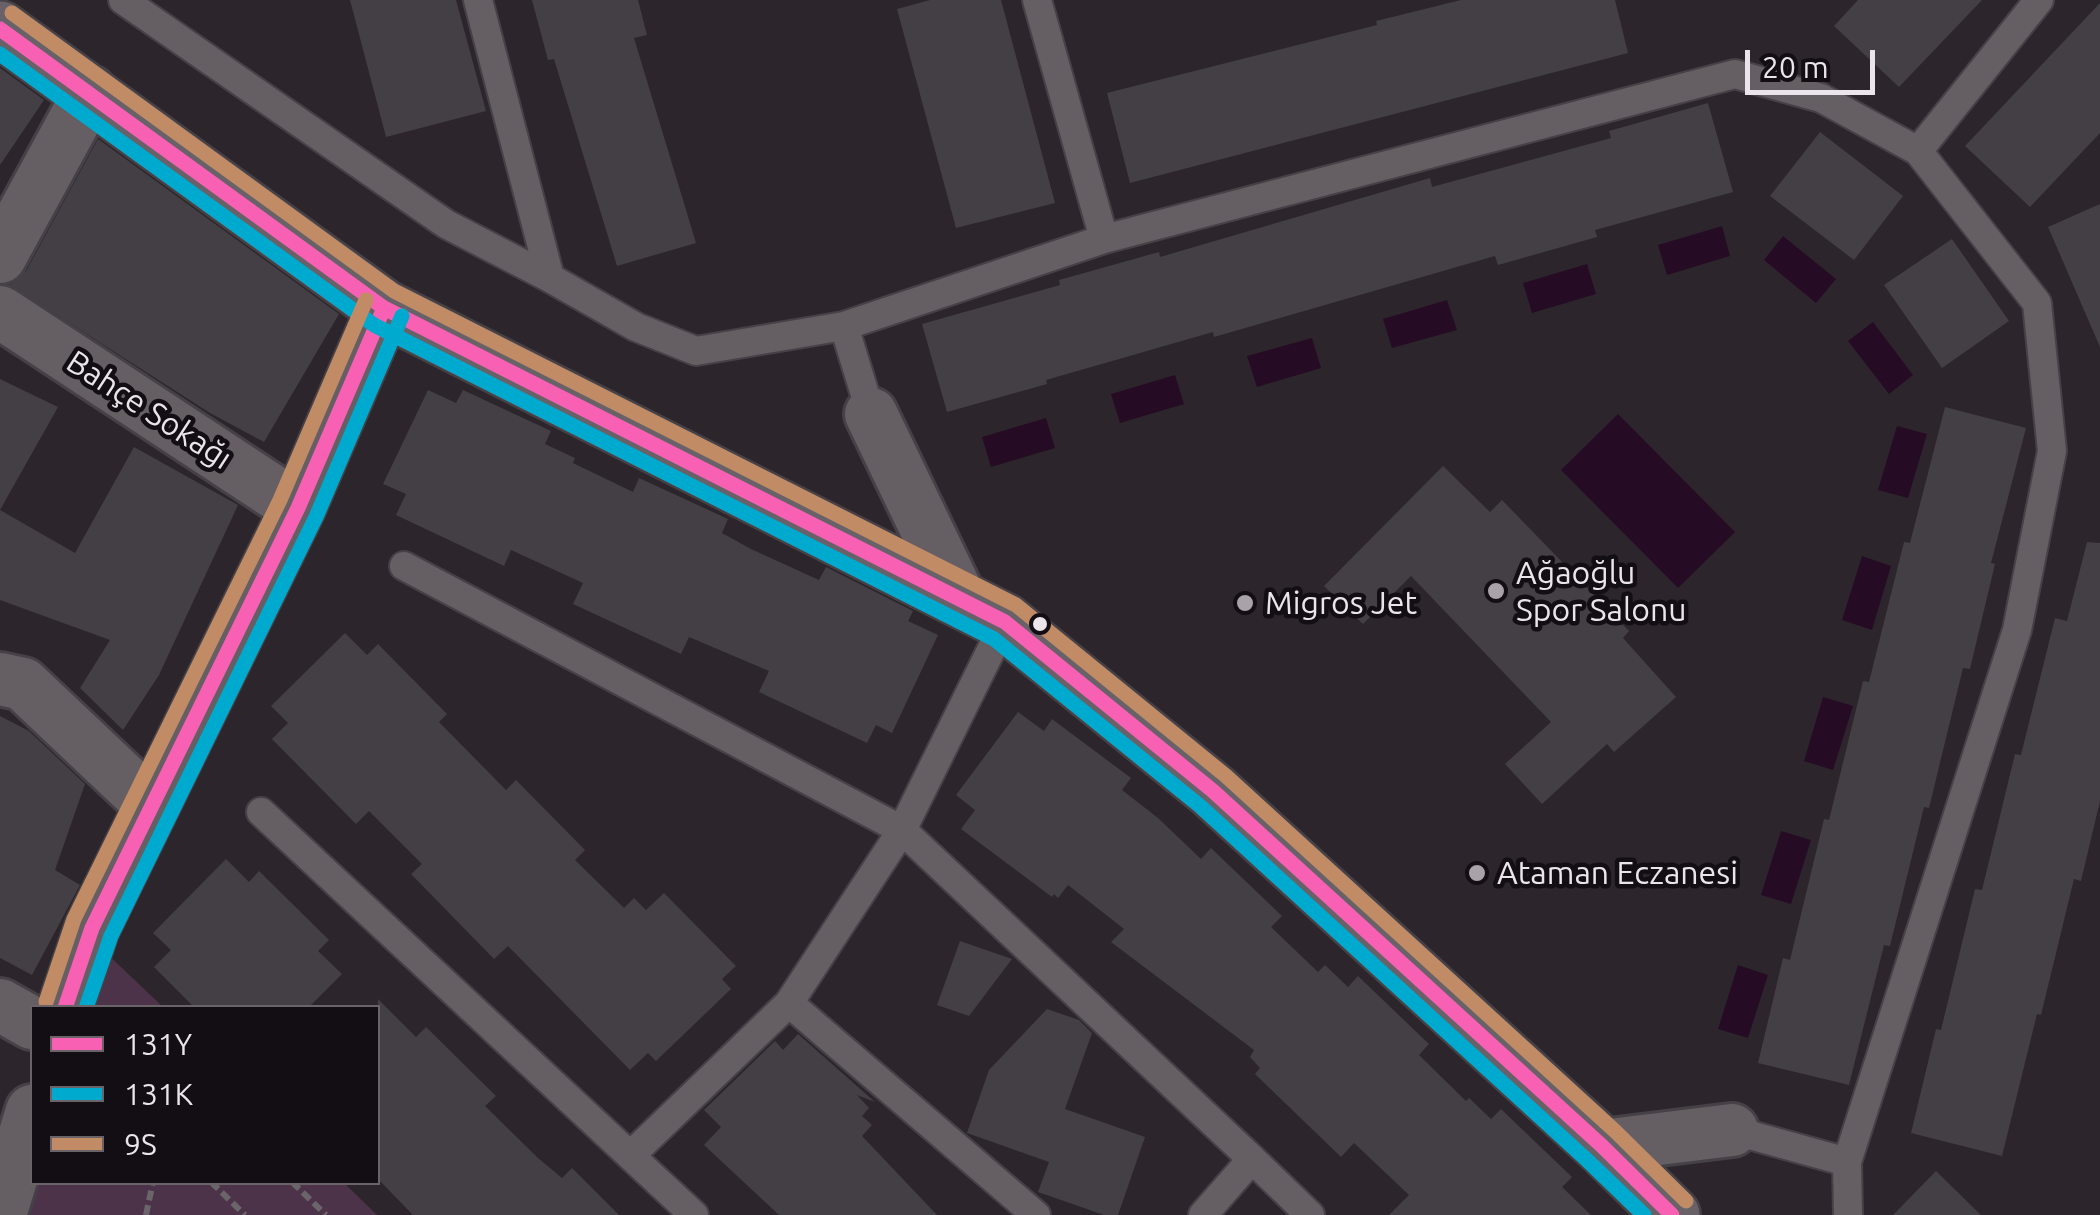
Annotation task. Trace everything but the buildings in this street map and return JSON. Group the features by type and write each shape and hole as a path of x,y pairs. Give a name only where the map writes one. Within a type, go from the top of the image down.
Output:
{"main road":[{"path":"0,28 384,308 982,611 1213,792 1602,1146 1672,1215"}],"street":[{"path":"0,257 90,92"},
{"path":"66,1005 92,928 298,508 384,308"},
{"name":"Bahçe Sokağı","path":"0,312 298,508"},
{"path":"871,414 982,611"},
{"path":"0,679 23,684 152,806"},
{"path":"0,1005 30,1021"},
{"path":"0,1215 30,1118"},
{"path":"1602,1146 1732,1130"}],"lane":[{"path":"123,0 446,224 636,327 696,351 844,326 1104,239 1736,74 1822,98 1918,150 2037,303 2052,451 2018,630 1847,1162 1848,1215"},
{"path":"478,0 550,278"},
{"path":"1037,0 1104,239"},
{"path":"1918,150 2040,0"},
{"path":"844,326 871,414"},
{"path":"404,566 902,830 1310,1215"},
{"path":"632,1154 789,1003 902,830 982,611"},
{"path":"261,812 694,1215"},
{"path":"789,1003 1036,1215"},
{"path":"1732,1130 1847,1162"},
{"path":"1203,1215 1252,1160"}],"path":[{"path":"146,1215 152,1185"},
{"path":"214,1185 245,1215"},
{"path":"295,1185 326,1215"}],"shaded area":[{"path":"1722,226 1730,256 1667,275 1658,245"},
{"path":"1783,236 1836,279 1816,303 1764,260"},
{"path":"1587,264 1596,294 1532,313 1523,283"},
{"path":"1447,300 1457,330 1392,348 1383,319"},
{"path":"1873,322 1913,375 1889,394 1848,341"},
{"path":"1312,338 1321,368 1257,387 1247,356"},
{"path":"1175,375 1184,404 1120,423 1111,394"},
{"path":"1618,414 1735,532 1678,588 1561,470"},
{"path":"1046,418 1055,448 991,467 982,437"},
{"path":"1897,426 1927,434 1908,498 1878,490"},
{"path":"1862,556 1891,566 1872,630 1842,620"},
{"path":"1823,697 1853,706 1833,770 1804,761"},
{"path":"1781,831 1811,840 1791,904 1761,895"},
{"path":"102,949 161,1005 87,1005"},
{"path":"1738,965 1768,975 1748,1038 1718,1029"},
{"path":"38,1185 346,1185 377,1215 30,1215"}],"transit line":[{"name":"9S","path":"12,13 394,291 1016,605 1226,776 1615,1131 1686,1201"},
{"name":"131Y","path":"0,29 384,308 1005,622 1213,791 1602,1146 1672,1215"},
{"name":"131K","path":"0,54 374,325 994,639 1200,806 1644,1215"},
{"name":"9S","path":"46,1002 74,919 280,500 366,300"},
{"name":"131Y","path":"66,1005 92,928 298,508 384,308"},
{"name":"131K","path":"87,1005 111,936 316,517 402,316"}],"place":[{"name":"Ağaoğlu Spor Salonu","path":"1496,591"},
{"name":"Migros Jet","path":"1245,603"},
{"name":"Ataman Eczanesi","path":"1477,873"}]}
